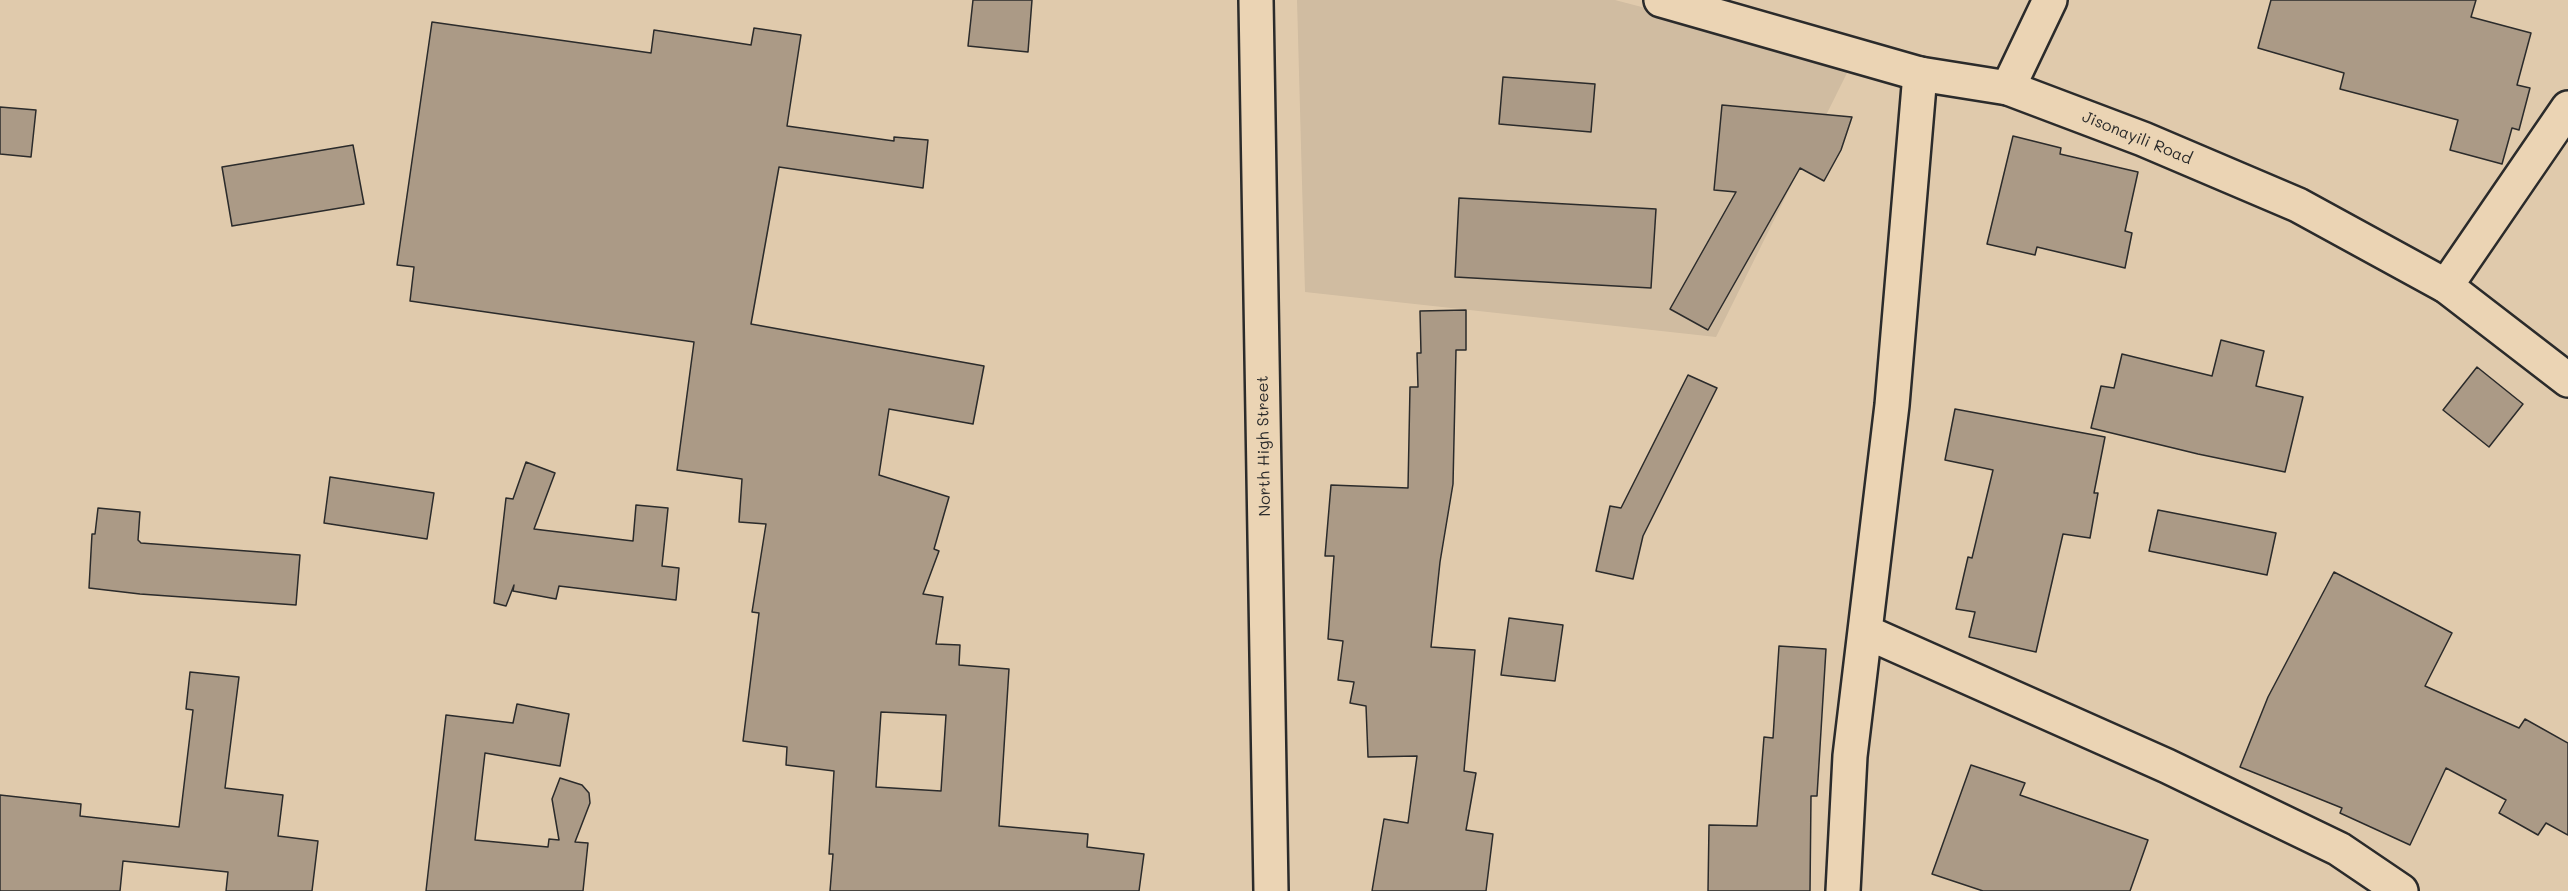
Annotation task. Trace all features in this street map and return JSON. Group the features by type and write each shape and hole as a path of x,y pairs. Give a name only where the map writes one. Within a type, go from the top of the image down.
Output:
{"main road":[{"name":"North High Street","path":"1256,0 1271,891"},
{"name":"Jisonayili Road","path":"1661,0 1920,74 2008,88 2143,139 2298,205 2446,286 2568,380"},
{"path":"2008,88 2050,0"},
{"path":"1843,891 1850,756 1892,405 1920,74"},
{"path":"2446,286 2568,108"},
{"path":"1866,632 2167,766 2328,843 2401,891"}],"shaded area":[{"path":"1297,0 1615,0 1699,22 1848,71 1716,337 1305,292"}],"building":[{"path":"973,0 1032,0 1028,52 968,46"},
{"path":"2271,0 2476,0 2471,17 2531,33 2517,85 2530,88 2519,130 2512,128 2502,164 2450,150 2458,120 2340,89 2344,73 2258,48"},
{"path":"432,22 651,53 654,30 751,45 754,28 801,35 787,126 894,141 894,137 928,140 923,188 779,167 751,324 984,366 973,424 889,409 879,475 949,497 934,549 939,551 923,594 943,597 936,644 960,645 959,665 1009,669 999,826 1088,834 1087,847 1144,854 1139,891 830,891 833,854 829,854 834,771 786,765 787,747 743,741 759,613 752,612 766,524 739,522 742,479 677,470 694,342 410,301 414,267 397,265","holes":["881,712 946,715 941,791 876,787"]},
{"path":"1503,77 1595,84 1591,132 1499,124"},
{"path":"1722,105 1852,117 1841,150 1824,181 1800,168 1708,330 1670,309 1736,192 1714,190"},
{"path":"0,107 36,110 31,157 0,154"},
{"path":"2013,136 2061,148 2060,154 2138,172 2125,231 2132,233 2125,268 2037,247 2035,255 1987,244"},
{"path":"353,145 364,204 232,226 222,167"},
{"path":"1459,198 1656,209 1651,288 1455,277"},
{"path":"1466,310 1466,350 1456,350 1453,484 1440,562 1431,647 1475,650 1464,771 1476,773 1466,830 1493,834 1486,891 1372,891 1384,819 1408,823 1417,756 1368,757 1366,706 1350,703 1354,682 1338,680 1343,641 1328,639 1334,556 1325,556 1331,485 1408,488 1410,387 1418,387 1417,353 1421,353 1420,311"},
{"path":"2221,340 2264,351 2256,386 2303,397 2285,472 2091,428 2101,386 2114,388 2122,354 2212,376"},
{"path":"2477,367 2523,404 2489,447 2443,410"},
{"path":"1688,375 1717,388 1643,536 1633,579 1596,571 1610,506 1621,508"},
{"path":"1955,409 2105,437 2094,493 2098,493 2090,538 2063,534 2036,652 1969,637 1975,612 1956,609 1968,557 1972,558 1993,470 1945,460"},
{"path":"526,462 555,473 534,529 633,541 636,505 668,508 662,566 679,568 676,600 559,586 556,599 513,591 514,585 506,606 494,603 506,498 513,499"},
{"path":"330,477 434,493 427,539 324,523"},
{"path":"98,508 140,512 138,540 141,543 300,555 296,605 140,594 89,588 92,534 95,534"},
{"path":"2158,510 2276,533 2267,575 2149,551"},
{"path":"2334,572 2452,633 2425,686 2519,728 2525,719 2568,743 2568,835 2546,823 2538,835 2499,813 2506,800 2446,768 2410,845 2340,813 2342,808 2240,767 2268,697"},
{"path":"1509,618 1563,625 1555,681 1501,675"},
{"path":"1779,646 1826,649 1817,796 1811,796 1810,891 1708,891 1709,825 1757,826 1764,737 1773,738"},
{"path":"190,672 239,677 225,788 283,795 278,836 318,841 312,891 226,891 228,872 123,861 120,891 0,891 0,795 81,804 80,816 179,827 193,710 186,709"},
{"path":"517,704 569,714 560,766 485,753 475,840 548,847 549,839 559,840 552,799 560,778 582,785 589,793 590,803 575,842 588,843 583,891 426,891 446,715 513,723"},
{"path":"1971,765 2025,783 2020,795 2148,840 2130,891 1983,891 1932,874"}]}
